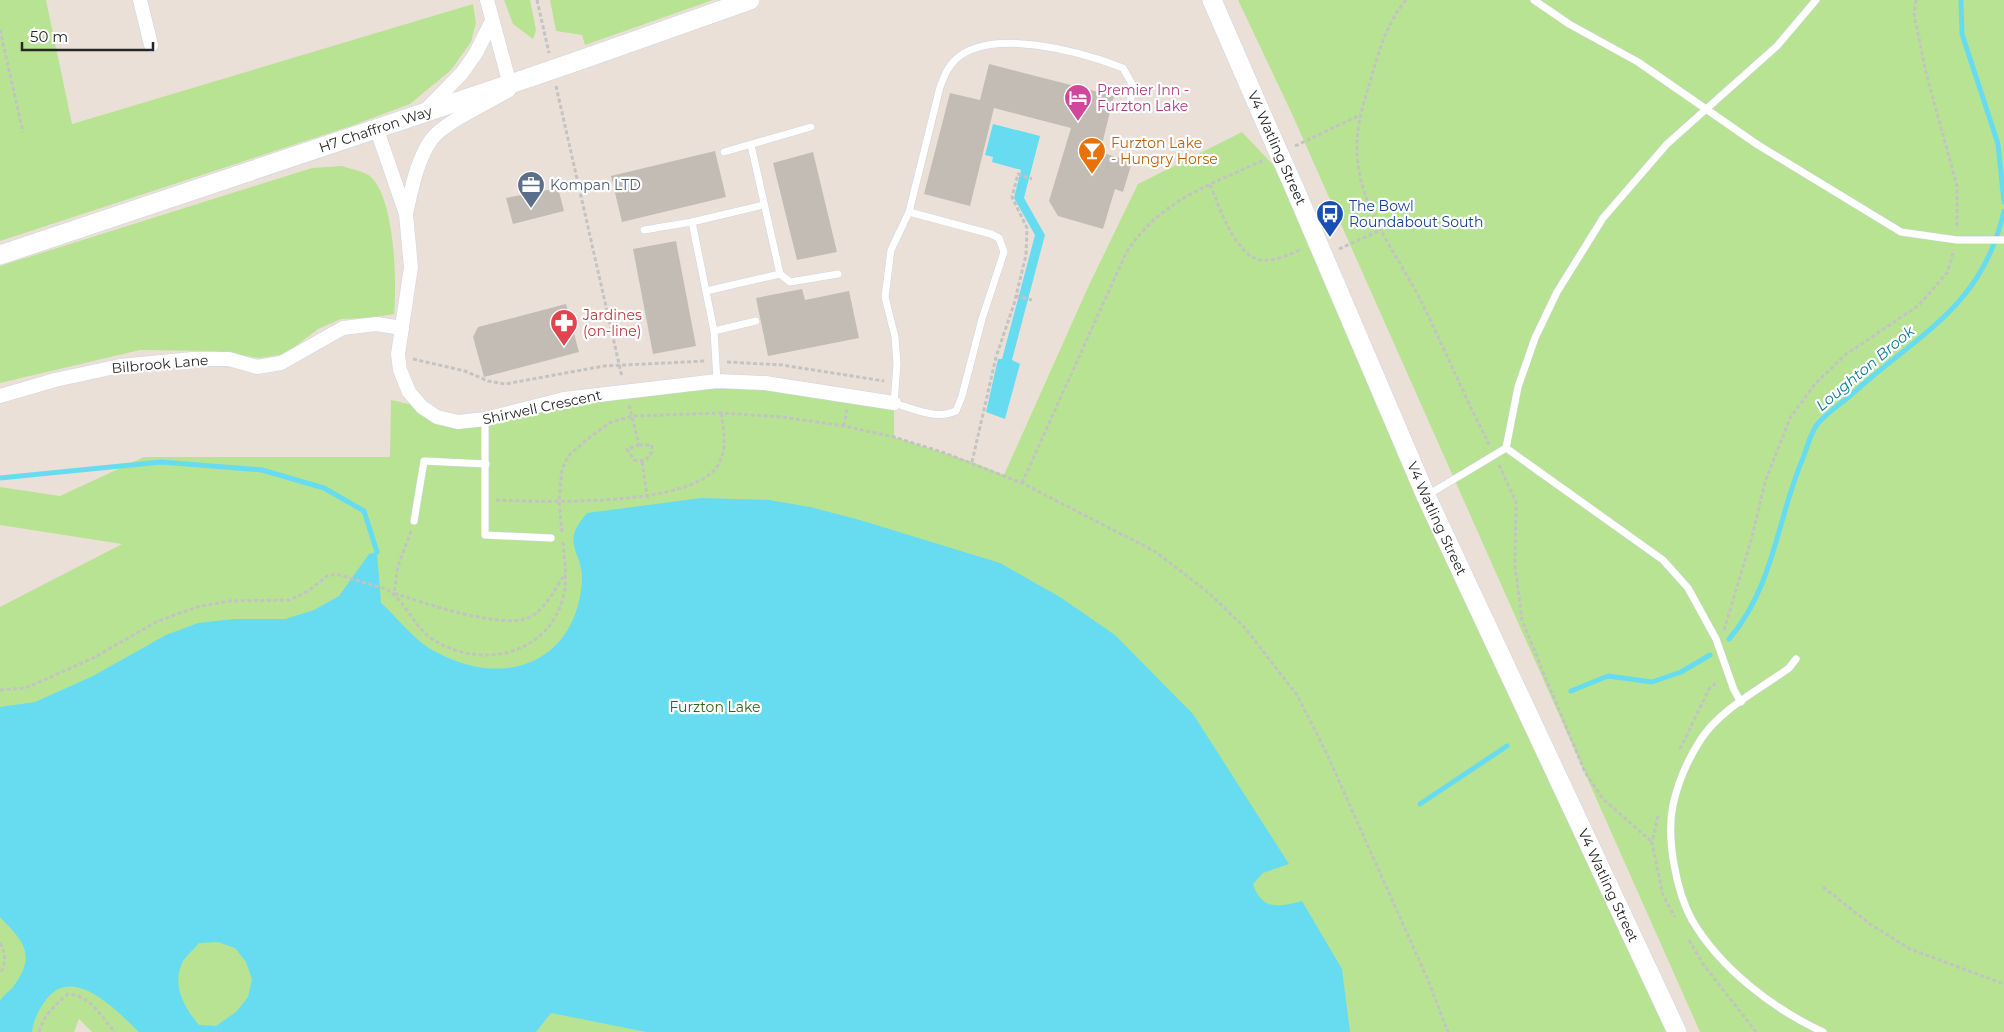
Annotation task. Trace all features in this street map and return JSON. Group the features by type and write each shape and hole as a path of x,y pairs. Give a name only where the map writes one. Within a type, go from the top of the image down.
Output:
{"street":[{"path":"140,0 151,44"},
{"path":"487,0 510,85"},
{"name":"H7 Chaffron Way","path":"0,255 531,78 750,0"},
{"name":"V4 Watling Street","path":"1212,0 1319,242 1426,496 1676,1032"},
{"path":"421,115 462,73 476,53 492,21"},
{"name":"Shirwell Crescent","path":"406,214 416,171 431,139 456,120 531,78"},
{"name":"Shirwell Crescent","path":"377,130 406,214 411,266 398,354 400,370 409,392 422,407 437,417 458,422 485,419 564,399 717,381 765,383 894,403"},
{"name":"Bilbrook Lane","path":"0,396 55,380 120,366 192,359 228,359 257,367 281,363 343,328 376,324 402,328"}],"lane":[{"path":"1534,0 1569,24 1638,62 1758,145 1901,232 1957,240 2004,240"},
{"path":"1506,448 1518,387 1535,338 1556,292 1604,218 1667,144 1777,46 1816,0"},
{"path":"909,212 991,234 999,238 1004,252 982,319 962,396 956,411 946,415 931,414 894,403 896,383 895,343 885,297 891,250 909,212 940,87 948,70 956,60 970,50 993,44 1022,42 1105,61 1124,68 1132,84 1130,109"},
{"path":"724,152 811,126"},
{"path":"751,145 780,274 790,282 838,274"},
{"path":"644,230 692,222 764,205"},
{"path":"692,222 714,331 717,381"},
{"path":"706,291 780,274"},
{"path":"714,331 756,321"},
{"path":"485,419 485,536 551,538"},
{"path":"1426,496 1506,448"},
{"path":"1506,448 1663,560 1688,588 1716,639 1741,702"},
{"path":"414,521 424,462 486,464"},
{"path":"1796,659 1789,668 1723,714 1702,738 1683,771 1673,806 1672,845 1680,890 1692,919 1733,969 1764,996 1823,1032"}],"path":[{"path":"537,0 549,56"},
{"path":"1406,0 1398,10 1380,46 1360,115 1357,146 1361,186 1381,230 1423,304 1516,502 1515,566 1522,620 1584,772 1603,799 1652,843 1659,809"},
{"path":"1722,638 1752,537 1765,482 1790,418 1815,384 1845,355 1919,305 1947,273 1957,240 1957,186 1926,73 1914,14 1916,0"},
{"path":"0,30 23,132"},
{"path":"556,85 639,445"},
{"path":"1290,148 1360,115"},
{"path":"1022,483 1126,253 1137,236 1153,219 1175,202 1272,156"},
{"path":"972,462 996,357 1016,296 1026,255 1027,228 1012,197 1018,174 1032,178"},
{"path":"1210,185 1232,235 1244,251 1253,257 1262,260 1275,259 1319,242"},
{"path":"1340,249 1381,230"},
{"path":"1016,296 1032,300"},
{"path":"398,354 504,384 620,365 716,362 782,365 849,374 896,383"},
{"path":"414,521 398,566 394,593 420,630 434,640 459,651 477,656 495,656 520,649 542,634 556,618 564,597 565,573 558,502 562,468 568,456 611,422 633,416 721,413 782,417 844,426 894,437 972,462 1022,483 1156,552 1208,593 1244,628 1268,657 1296,695 1326,752 1428,980 1448,1032"},
{"path":"486,499 558,502 647,494 684,488 708,475 717,467 724,448 721,413"},
{"path":"639,445 652,445 653,448 648,458 642,462 634,460 627,449 639,445"},
{"path":"642,462 648,501"},
{"path":"0,690 25,688 95,658 156,622 197,608 230,601 290,600 308,591 327,576 336,574 430,605 507,620 528,618 539,611 565,573"},
{"path":"1676,757 1709,689 1728,672"},
{"path":"1823,887 1870,924 1910,949 2004,984"},
{"path":"0,943 4,949 5,960 0,974"},
{"path":"39,1032 43,1020 52,1008 68,994 78,995 96,1008 115,1032"}],"green space":[{"path":"0,0 46,0 72,124 473,4 476,23 471,42 451,70 410,104 351,126 0,241"},
{"path":"504,0 530,0 536,30 533,39 513,24"},
{"path":"550,0 713,0 585,45 582,35 556,31"},
{"path":"1238,0 2004,0 2004,1032 1700,1032 1292,114"},
{"name":"Furzton Lake","path":"1242,132 1294,187 1677,1032 92,1032 79,1019 74,1032 0,1032 0,607 122,544 0,525 0,487 60,496 144,457 390,457 391,400 422,407 458,422 564,399 717,381 894,403 894,437 972,462 1004,475 1089,285 1138,184"},
{"path":"342,166 371,177 379,188 385,203 393,242 394,314 369,318 341,319 318,329 285,354 259,358 214,351 140,350 0,383 0,266 312,168"}],"water":[{"path":"993,124 1040,136 1024,198 1045,235 1012,360 1020,364 1005,419 986,412 998,359 1002,359 1035,235 1014,198 1021,170 992,162 993,157 985,155"},
{"name":"Furzton Lake","path":"701,498 769,500 810,507 860,520 1000,563 1060,597 1115,635 1193,714 1289,864 1263,873 1253,884 1257,893 1266,903 1272,905 1286,905 1302,901 1342,969 1350,1032 646,1032 551,1013 536,1032 139,1032 119,1013 95,995 82,989 69,987 57,990 46,1000 37,1015 32,1032 0,1032 0,1001 20,976 26,957 16,934 0,917 0,707 35,702 93,676 166,635 198,623 234,619 285,619 314,610 339,596 369,554 377,552 381,603 422,643 438,653 464,664 488,668 512,667 534,661 552,649 567,631 577,608 582,580 573,540 579,524 587,513","holes":["218,942 235,948 246,962 252,979 248,997 236,1012 216,1026 199,1025 188,1011 181,995 178,979 183,961 199,943"]}],"building":[{"name":"Premier Inn - Furzton Lake","path":"989,64 1114,96 1100,152 1132,162 1123,192 1115,189 1103,229 1058,216 1049,201 1071,128 994,108 970,206 924,194 950,93 980,100"},
{"path":"715,151 726,197 622,222 611,176"},
{"path":"813,152 837,252 797,260 773,163"},
{"path":"558,188 564,211 513,224 506,198"},
{"path":"676,241 696,346 653,354 633,249"},
{"path":"802,289 805,300 849,291 859,338 768,356 756,298"},
{"path":"566,304 579,352 484,377 473,337 478,327"}],"waterway":[{"name":"Loughton Brook","path":"1961,0 1962,34 1998,144 2004,202"},
{"name":"Loughton Brook","path":"1729,639 1744,619 1765,575 1794,481 1816,426 1827,414 1944,317 1963,296 1980,273 1994,245 2004,211"},
{"path":"0,478 161,462 262,470 324,488 364,511 377,552"},
{"name":"Loughton Brook","path":"1571,691 1608,676 1652,682 1681,672 1710,655"},
{"name":"Loughton Brook","path":"1420,804 1507,746"}],"place":[{"name":"Premier Inn - Furzton Lake","path":"1078,122"},
{"name":"Furzton Lake - Hungry Horse","path":"1092,175"},
{"name":"Kompan LTD","path":"531,209"},
{"name":"The Bowl Roundabout South","path":"1330,238"},
{"name":"Jardines (on-line)","path":"564,347"}]}
